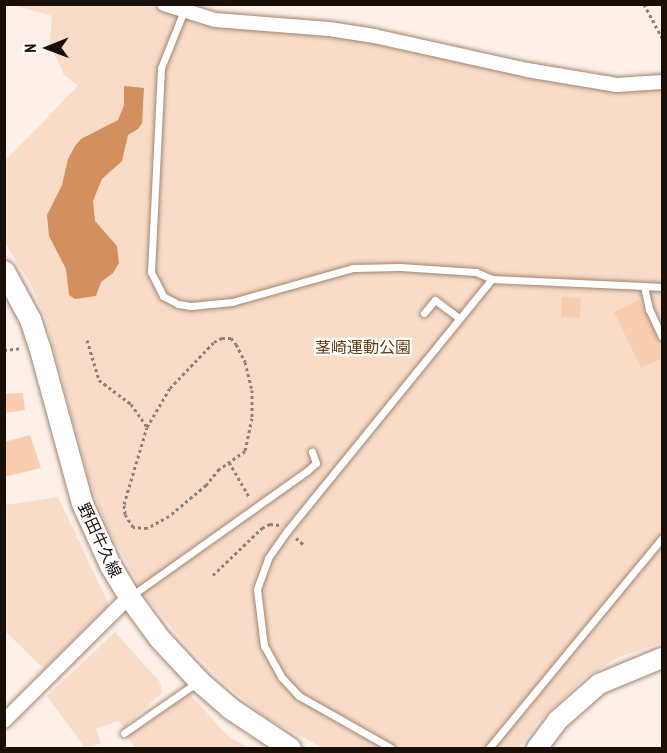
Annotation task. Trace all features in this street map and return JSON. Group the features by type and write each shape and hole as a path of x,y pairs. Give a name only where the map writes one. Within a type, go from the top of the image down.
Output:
{"main road":[{"name":"野田牛久線","path":"4,271 26,310 39,346 82,503 110,566 159,638 199,681 230,708 290,748"}],"street":[{"path":"164,4 183,13 214,21 329,29 375,36 526,70 617,85 663,82"},
{"path":"4,721 129,597"},
{"path":"537,748 557,722 586,693 617,675 663,658"}],"lane":[{"path":"183,13 161,68 151,272 163,296 178,304 191,306 231,302 353,268 400,267 476,272 492,279 663,287"},
{"path":"391,748 299,696 282,678 264,646 258,589 268,558 287,531 492,279"},
{"path":"644,286 649,309 663,337"},
{"path":"424,313 435,300 459,318"},
{"path":"129,597 307,471 316,463 312,452"},
{"path":"489,748 663,538"},
{"path":"124,733 199,681"}],"path":[{"path":"644,4 663,38"},
{"path":"222,338 231,338 245,362 254,403 245,451 229,461 206,485 169,516 147,528 138,529 128,520 124,504 147,427 170,388 214,342 222,338"},
{"path":"87,340 99,380 131,404 147,427"},
{"path":"229,461 249,496"},
{"path":"213,575 262,528 270,524 280,525 304,545"}],"green space":[{"name":"茎崎運動公園","path":"13,5 147,5 201,24 333,34 614,90 662,89 662,643 619,657 583,679 537,723 519,748 323,748 265,717 224,683 189,648 146,597 107,527 89,480 45,316 30,283 5,243 4,162 78,86 64,75 50,43 52,16"},
{"path":"58,497 109,605 44,669 5,631 5,505"},
{"path":"115,632 160,682 162,693 124,727 118,721 96,729 101,743 85,748 47,696"},
{"path":"189,693 227,735 248,748 135,748 127,736"}],"shaded area":[{"path":"124,86 144,88 142,123 138,129 128,135 122,161 102,179 93,201 95,221 117,246 119,263 113,273 101,282 96,296 75,299 69,295 66,269 49,236 47,215 62,185 68,159 75,146 81,139 118,120 124,105"}],"building":[{"path":"562,297 581,298 580,318 561,317"},
{"path":"639,300 663,350 663,358 641,368 614,312"},
{"path":"23,393 25,410 4,413 4,394"},
{"path":"30,435 41,468 4,477 4,442"}]}
